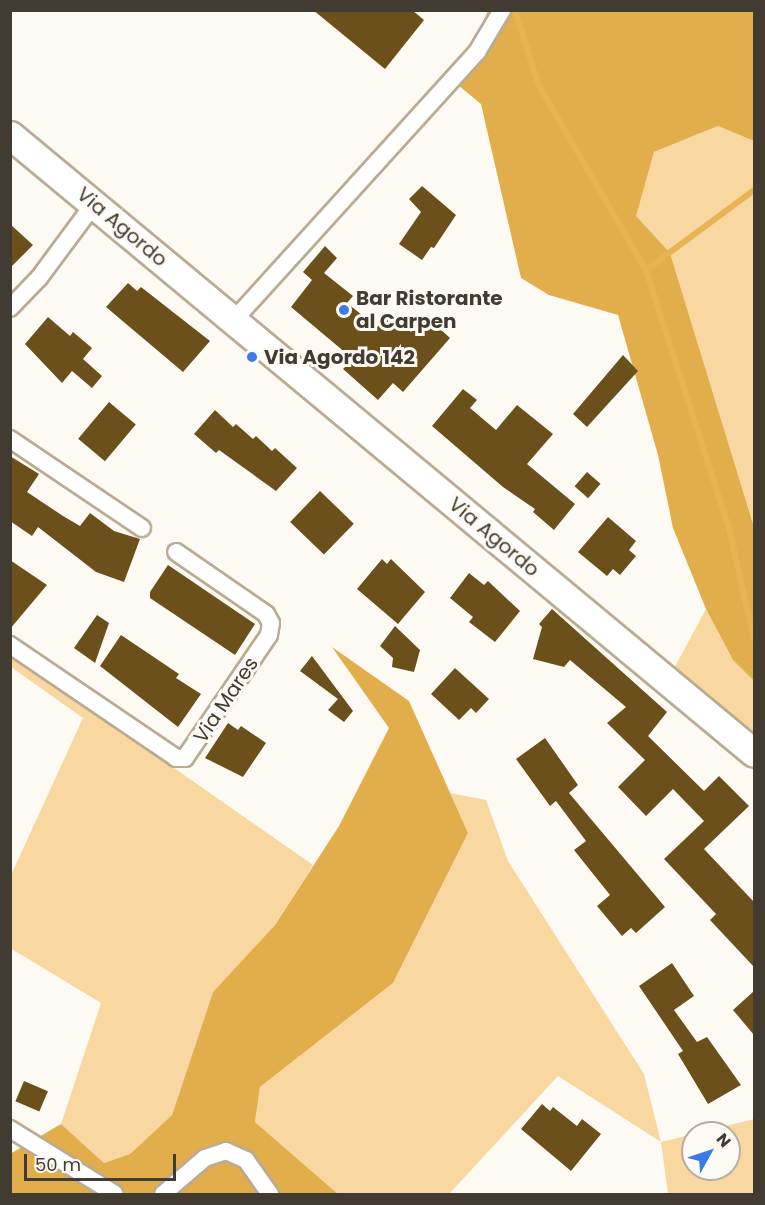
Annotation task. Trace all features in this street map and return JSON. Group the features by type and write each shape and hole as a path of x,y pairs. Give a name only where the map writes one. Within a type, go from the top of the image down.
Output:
{"main road":[{"name":"Via Agordo","path":"10,135 754,753"}],"street":[{"path":"234,320 477,52 502,10"},
{"path":"10,308 39,278 94,204"},
{"path":"10,439 142,528"},
{"name":"Via Mares","path":"10,645 176,758 185,758 271,629 266,614 176,552"},
{"path":"10,1129 115,1194"},
{"path":"163,1194 205,1158 226,1151 246,1160 270,1194"}],"shaded area":[{"path":"488,11 754,11 754,141 718,126 654,152 636,216 670,253 754,527 754,681 733,660 706,609 673,528 658,455 618,315 549,295 521,278 481,104 447,76 470,49"},
{"path":"718,126 754,141 754,527 670,253 635,216 654,152"},
{"path":"706,609 733,660 754,681 754,742 671,674"},
{"path":"332,647 409,701 468,833 393,983 260,1087 255,1122 338,1194 11,1194 10,1154 61,1124 104,1163 130,1154 172,1115 213,992 275,925 339,826 389,728"},
{"path":"11,654 313,865 275,925 213,992 172,1115 130,1154 104,1163 61,1124 101,1003 10,948 11,875 83,718 11,667"},
{"path":"450,793 486,800 508,861 644,1074 661,1142 558,1076 449,1194 338,1194 255,1122 260,1087 393,983 468,833"},
{"path":"754,1119 753,1194 668,1194 661,1142 681,1137 681,1181 741,1181 741,1122"}],"building":[{"path":"313,10 412,10 424,20 385,69"},
{"path":"422,186 456,215 434,248 431,247 422,260 399,244 421,212 409,199"},
{"path":"10,224 33,245 10,268"},
{"path":"325,246 337,258 324,273 353,296 347,303 377,327 386,318 392,323 396,319 411,332 426,316 450,338 403,392 393,383 378,400 343,369 353,359 291,307 312,280 303,272"},
{"path":"128,283 137,291 141,287 210,341 183,372 106,307"},
{"path":"48,317 70,336 73,332 92,348 83,359 102,376 92,388 72,371 62,383 25,344"},
{"path":"623,355 638,371 587,427 573,414"},
{"path":"463,389 477,400 470,408 496,430 517,405 553,434 527,464 575,504 554,530 533,512 535,509 503,487 432,426"},
{"path":"109,402 136,424 105,461 78,439"},
{"path":"215,410 233,427 236,424 253,439 256,436 272,451 275,448 297,468 276,491 219,450 216,453 194,434"},
{"path":"10,456 39,474 27,492 63,516 80,526 90,513 114,531 140,539 124,582 96,572 38,527 32,536 10,521"},
{"path":"587,472 601,484 588,498 575,486"},
{"path":"320,491 354,524 324,555 290,522"},
{"path":"608,517 636,541 629,550 636,556 620,575 613,569 607,576 578,552"},
{"path":"382,559 387,564 391,559 425,592 398,624 357,589"},
{"path":"10,560 47,585 10,629"},
{"path":"168,565 255,624 235,655 150,598 150,592"},
{"path":"469,573 484,585 488,581 520,611 495,642 469,622 473,617 450,598"},
{"path":"552,609 667,712 648,736 704,791 719,776 749,806 704,849 754,902 754,967 710,920 716,914 664,859 704,821 673,789 646,816 618,787 645,760 607,723 626,707 570,660 564,667 533,659 542,627 539,624"},
{"path":"97,615 109,623 95,663 74,648"},
{"path":"395,626 420,650 414,672 392,667 393,658 380,646"},
{"path":"121,635 179,674 176,678 201,694 178,727 100,666"},
{"path":"312,656 353,711 344,722 328,710 338,699 300,671"},
{"path":"455,668 489,699 476,713 471,708 459,720 431,694"},
{"path":"228,723 238,730 241,726 266,743 243,777 205,758"},
{"path":"545,738 578,785 569,793 665,907 636,933 631,928 622,936 597,906 610,895 574,850 586,841 556,801 550,806 516,759"},
{"path":"672,963 694,996 674,1010 697,1042 707,1037 741,1085 708,1104 678,1054 683,1051 639,986"},
{"path":"754,991 754,1035 733,1010"},
{"path":"24,1081 48,1091 39,1111 15,1101"},
{"path":"542,1104 550,1111 553,1107 577,1126 582,1119 601,1134 571,1171 521,1129"}],"waterway":[{"path":"515,10 538,84 646,270 730,532 754,639"},
{"path":"646,270 754,190"}],"place":[{"name":"Bar Ristorante al Carpen","path":"344,310"},
{"name":"Via Agordo 142","path":"252,357"}]}
